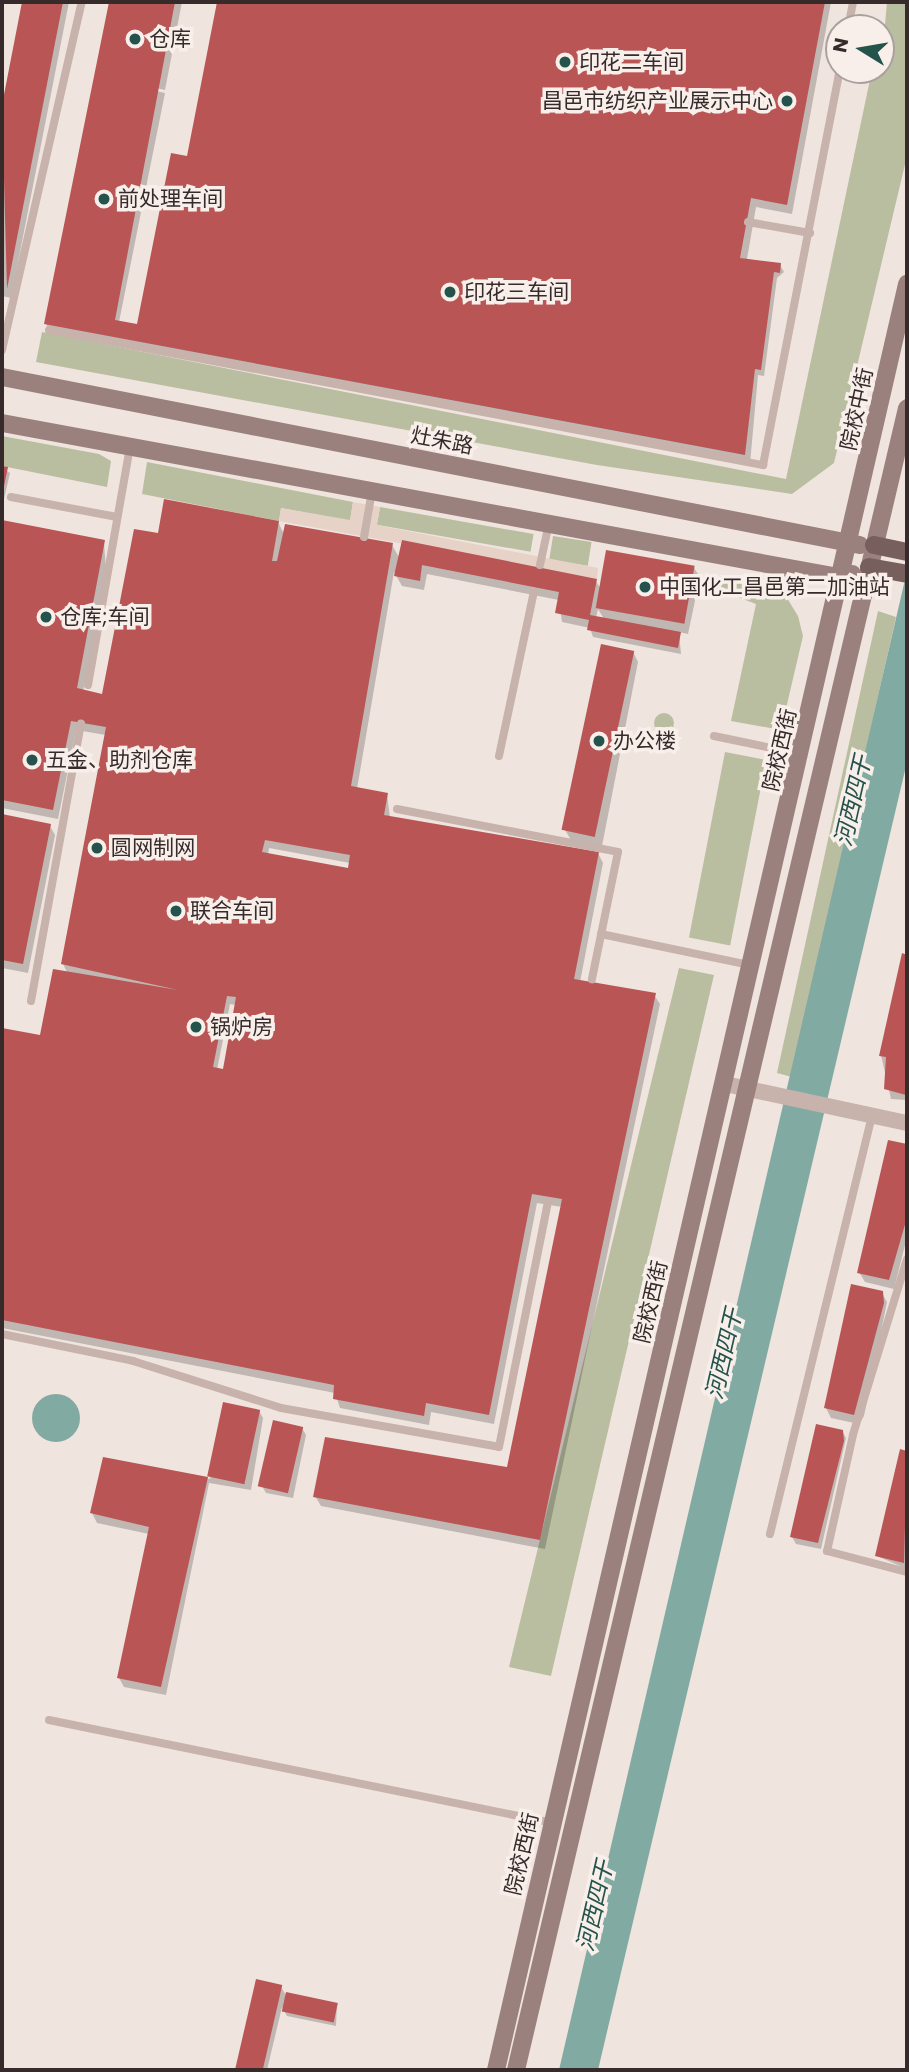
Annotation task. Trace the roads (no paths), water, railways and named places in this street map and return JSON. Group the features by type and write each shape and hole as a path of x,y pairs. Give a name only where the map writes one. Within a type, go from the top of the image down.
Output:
{"main road":[{"name":"院校中街","path":"851,544 907,284"},
{"name":"灶朱路","path":"2,377 851,544 874,545"},
{"path":"869,567 907,408"},
{"path":"2,423 843,578 869,567 903,573"},
{"name":"院校西街","path":"496,2070 851,544"},
{"path":"874,545 907,552"},
{"name":"院校西街","path":"516,2070 869,567"}],"street":[{"path":"725,1084 907,1123"}],"lane":[{"path":"2,350 82,2"},
{"path":"49,330 763,466 837,84"},
{"path":"748,222 810,233"},
{"path":"88,685 130,447"},
{"path":"364,537 372,491"},
{"path":"11,498 117,517"},
{"path":"540,565 549,523"},
{"path":"499,756 534,592"},
{"path":"31,1001 81,723"},
{"path":"713,736 802,754"},
{"path":"397,809 618,852 592,979"},
{"path":"601,934 753,965"},
{"path":"770,1534 872,1116"},
{"path":"2,1334 133,1361 281,1408 499,1447 548,1201"},
{"path":"907,1259 853,1435 827,1551 907,1572"},
{"path":"49,1720 553,1824"}],"water":[{"path":"907,571 907,762 598,2070 559,2070"},
{"path":"56,1394 73,1401 80,1418 73,1435 56,1442 39,1435 32,1418 39,1401"}],"place":[{"name":"仓库","path":"135,39"},
{"name":"印花二车间","path":"565,62"},
{"name":"昌邑市纺织产业展示中心","path":"787,101"},
{"name":"前处理车间","path":"104,199"},
{"name":"印花三车间","path":"450,292"},
{"name":"中国化工昌邑第二加油站","path":"645,587"},
{"name":"仓库;车间","path":"46,617"},
{"name":"办公楼","path":"599,741"},
{"name":"五金、助剂仓库","path":"32,760"},
{"name":"圆网制网","path":"97,848"},
{"name":"联合车间","path":"176,911"},
{"name":"锅炉房","path":"196,1027"}],"water label":[{"name":"河西四干","path":"853,801"},
{"name":"河西四干","path":"724,1354"},
{"name":"河西四干","path":"595,1906"}]}
